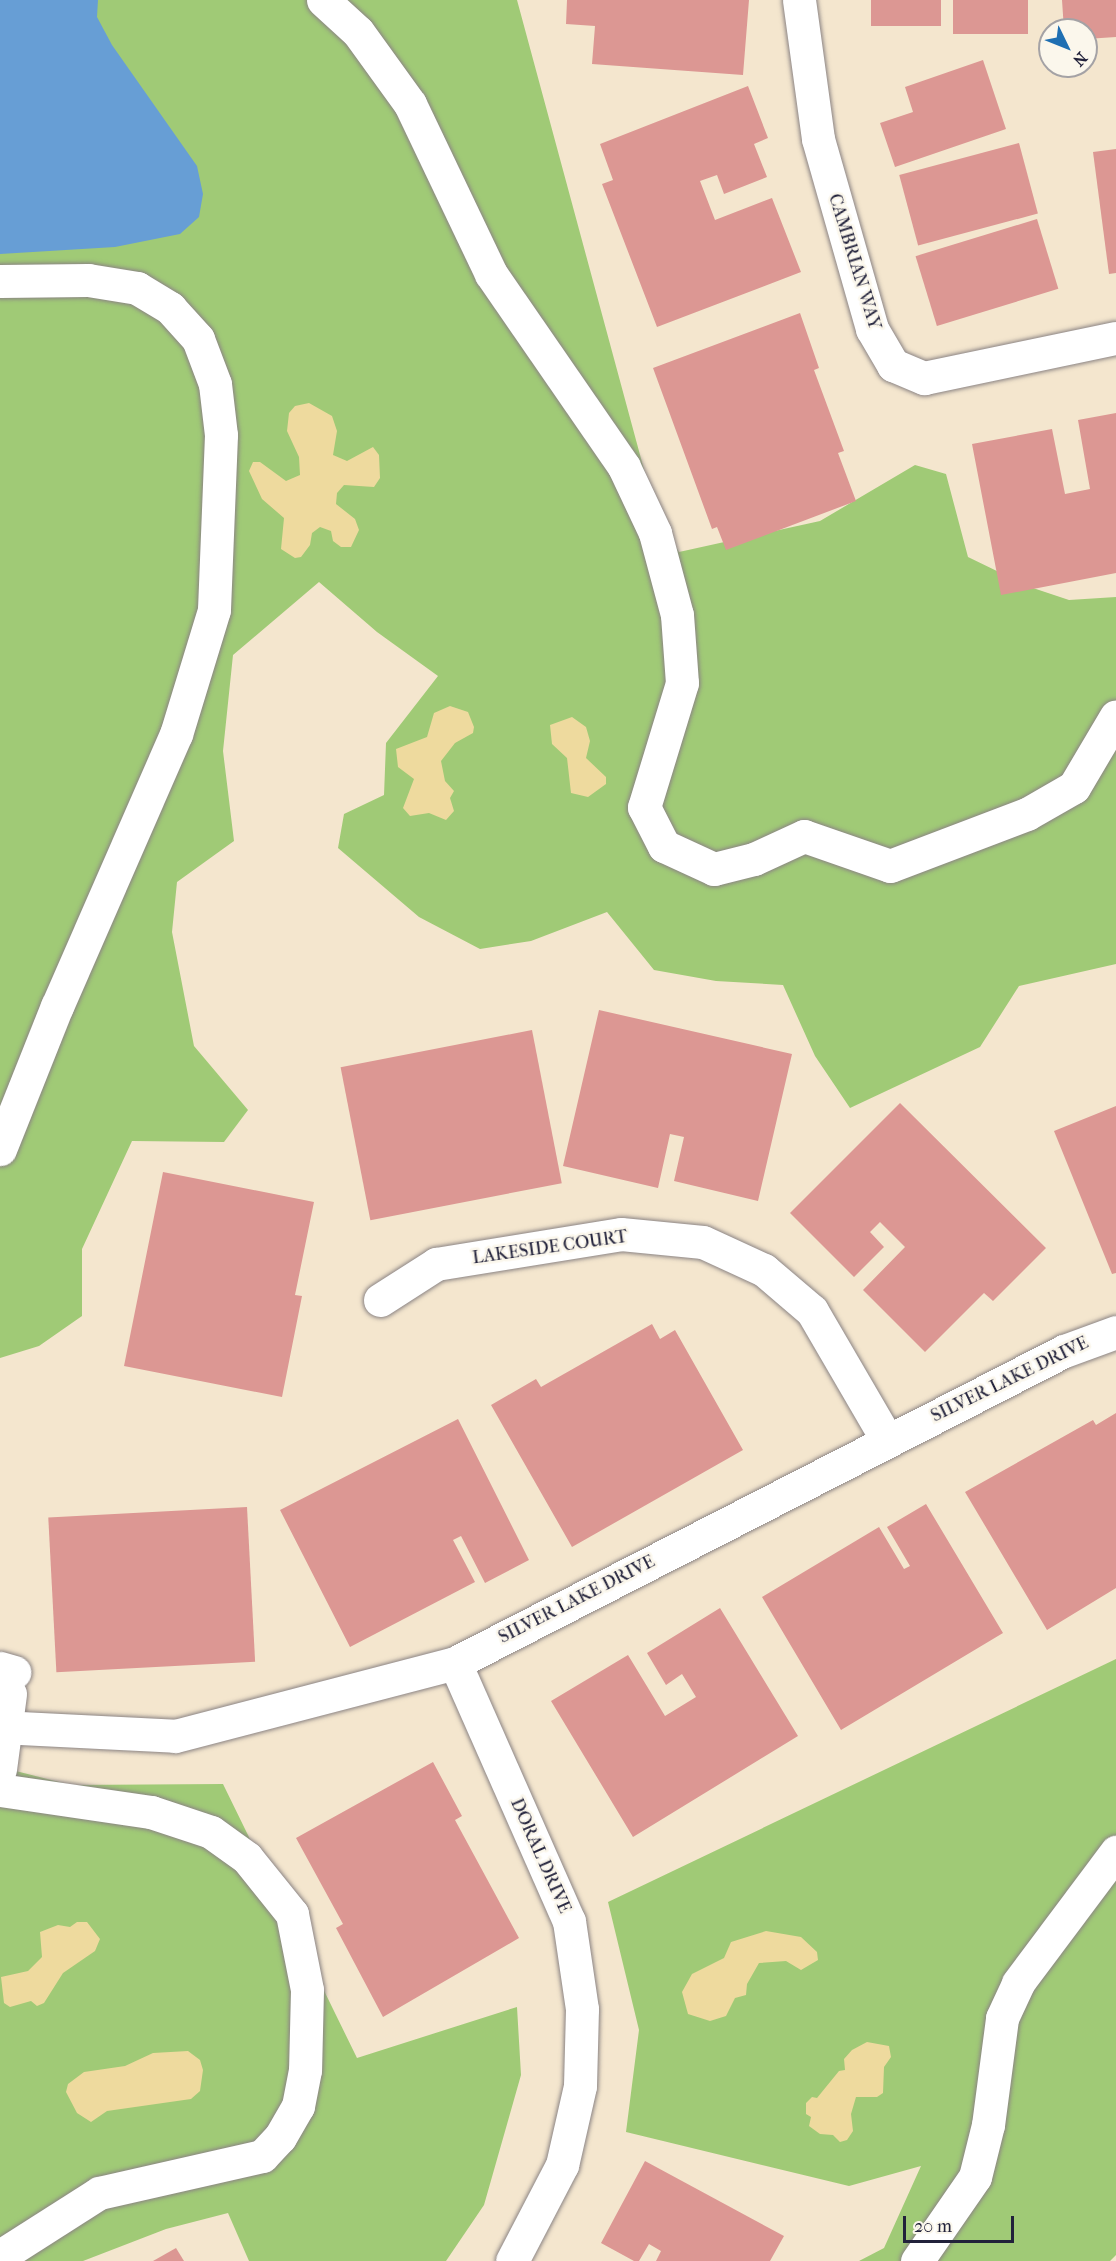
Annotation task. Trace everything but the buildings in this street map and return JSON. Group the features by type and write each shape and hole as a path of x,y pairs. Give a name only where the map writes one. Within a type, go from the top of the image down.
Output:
{"street":[{"path":"323,0 358,32 410,104 491,274 624,467 655,532 677,615 682,683 644,807 664,846 714,869 754,859 804,836 890,866 1027,814 1074,787 1116,716"},
{"name":"CAMBRIAN WAY","path":"799,0 818,139 872,329 893,365 924,378 1116,338"},
{"path":"0,281 88,280 137,288 170,308 198,339 215,384 221,435 214,610 179,723 0,1149"},
{"name":"LAKESIDE COURT","path":"380,1300 436,1264 621,1234 703,1242 764,1270 812,1311 887,1440"},
{"name":"SILVER LAKE DRIVE","path":"4,1727 175,1736 456,1663 1064,1351 1116,1332"},
{"name":"DORAL DRIVE","path":"456,1663 569,1921 582,2009 580,2086 562,2165 512,2261"},
{"path":"0,1769 8,1678"},
{"path":"0,1790 151,1812 211,1832 247,1858 292,1914 307,1990 305,2070 298,2106 280,2137 262,2156 99,2193 0,2256"},
{"path":"917,2261 975,2177 988,2124 1002,2018 1018,1983 1116,1851"}],"green space":[{"path":"0,0 517,0 656,514 679,552 820,521 915,465 946,474 968,557 1030,587 1069,600 1116,597 1116,964 1019,986 980,1047 850,1108 815,1056 783,985 716,981 654,970 607,912 531,941 480,949 419,917 338,848 344,814 384,795 386,743 438,676 377,632 319,582 233,655 223,751 234,841 177,882 172,932 194,1046 248,1110 224,1142 132,1141 82,1249 82,1316 39,1346 0,1358"},
{"path":"1116,1659 1116,2255 1110,2261 859,2261 884,2248 921,2166 849,2186 626,2132 639,2030 608,1902"},
{"path":"0,1767 71,1785 223,1784 357,2058 517,2007 521,2075 484,2205 446,2261 249,2261 228,2213 166,2229 83,2261 0,2261"}],"sand":[{"path":"309,403 332,416 337,431 333,455 347,461 373,447 379,455 380,478 374,487 344,485 337,493 336,504 355,519 359,530 351,547 341,547 333,541 331,531 320,527 312,533 310,545 301,557 295,558 281,549 284,518 262,499 249,471 253,462 260,462 286,481 300,475 299,457 287,431 289,413 295,406"},
{"path":"450,706 468,712 474,727 473,733 455,743 441,761 445,781 454,791 450,798 454,811 446,820 429,813 410,816 403,808 414,779 398,767 396,749 427,737 434,713"},
{"path":"572,717 586,727 590,741 586,758 606,777 606,784 588,797 571,793 567,758 552,744 550,725"},
{"path":"77,1922 87,1922 100,1939 95,1951 63,1973 44,2003 37,2006 31,2001 10,2007 4,2003 1,1977 28,1971 42,1957 40,1932 58,1925 70,1927"},
{"path":"766,1931 801,1937 817,1952 818,1960 801,1970 786,1961 759,1963 747,1984 746,1995 735,1998 726,2016 710,2021 688,2014 682,1992 692,1974 724,1958 731,1942"},
{"path":"867,2042 889,2046 891,2057 884,2067 883,2093 877,2097 856,2097 851,2114 853,2131 847,2140 840,2142 833,2135 820,2134 809,2126 811,2117 806,2114 806,2103 812,2097 817,2098 839,2071 845,2070 844,2059 852,2050"},
{"path":"188,2051 200,2060 203,2070 200,2091 191,2099 107,2111 91,2122 77,2113 66,2092 68,2084 84,2072 125,2066 153,2053"}],"water":[{"path":"0,0 98,0 97,17 112,45 197,166 203,194 199,217 180,234 115,247 0,254"}]}
